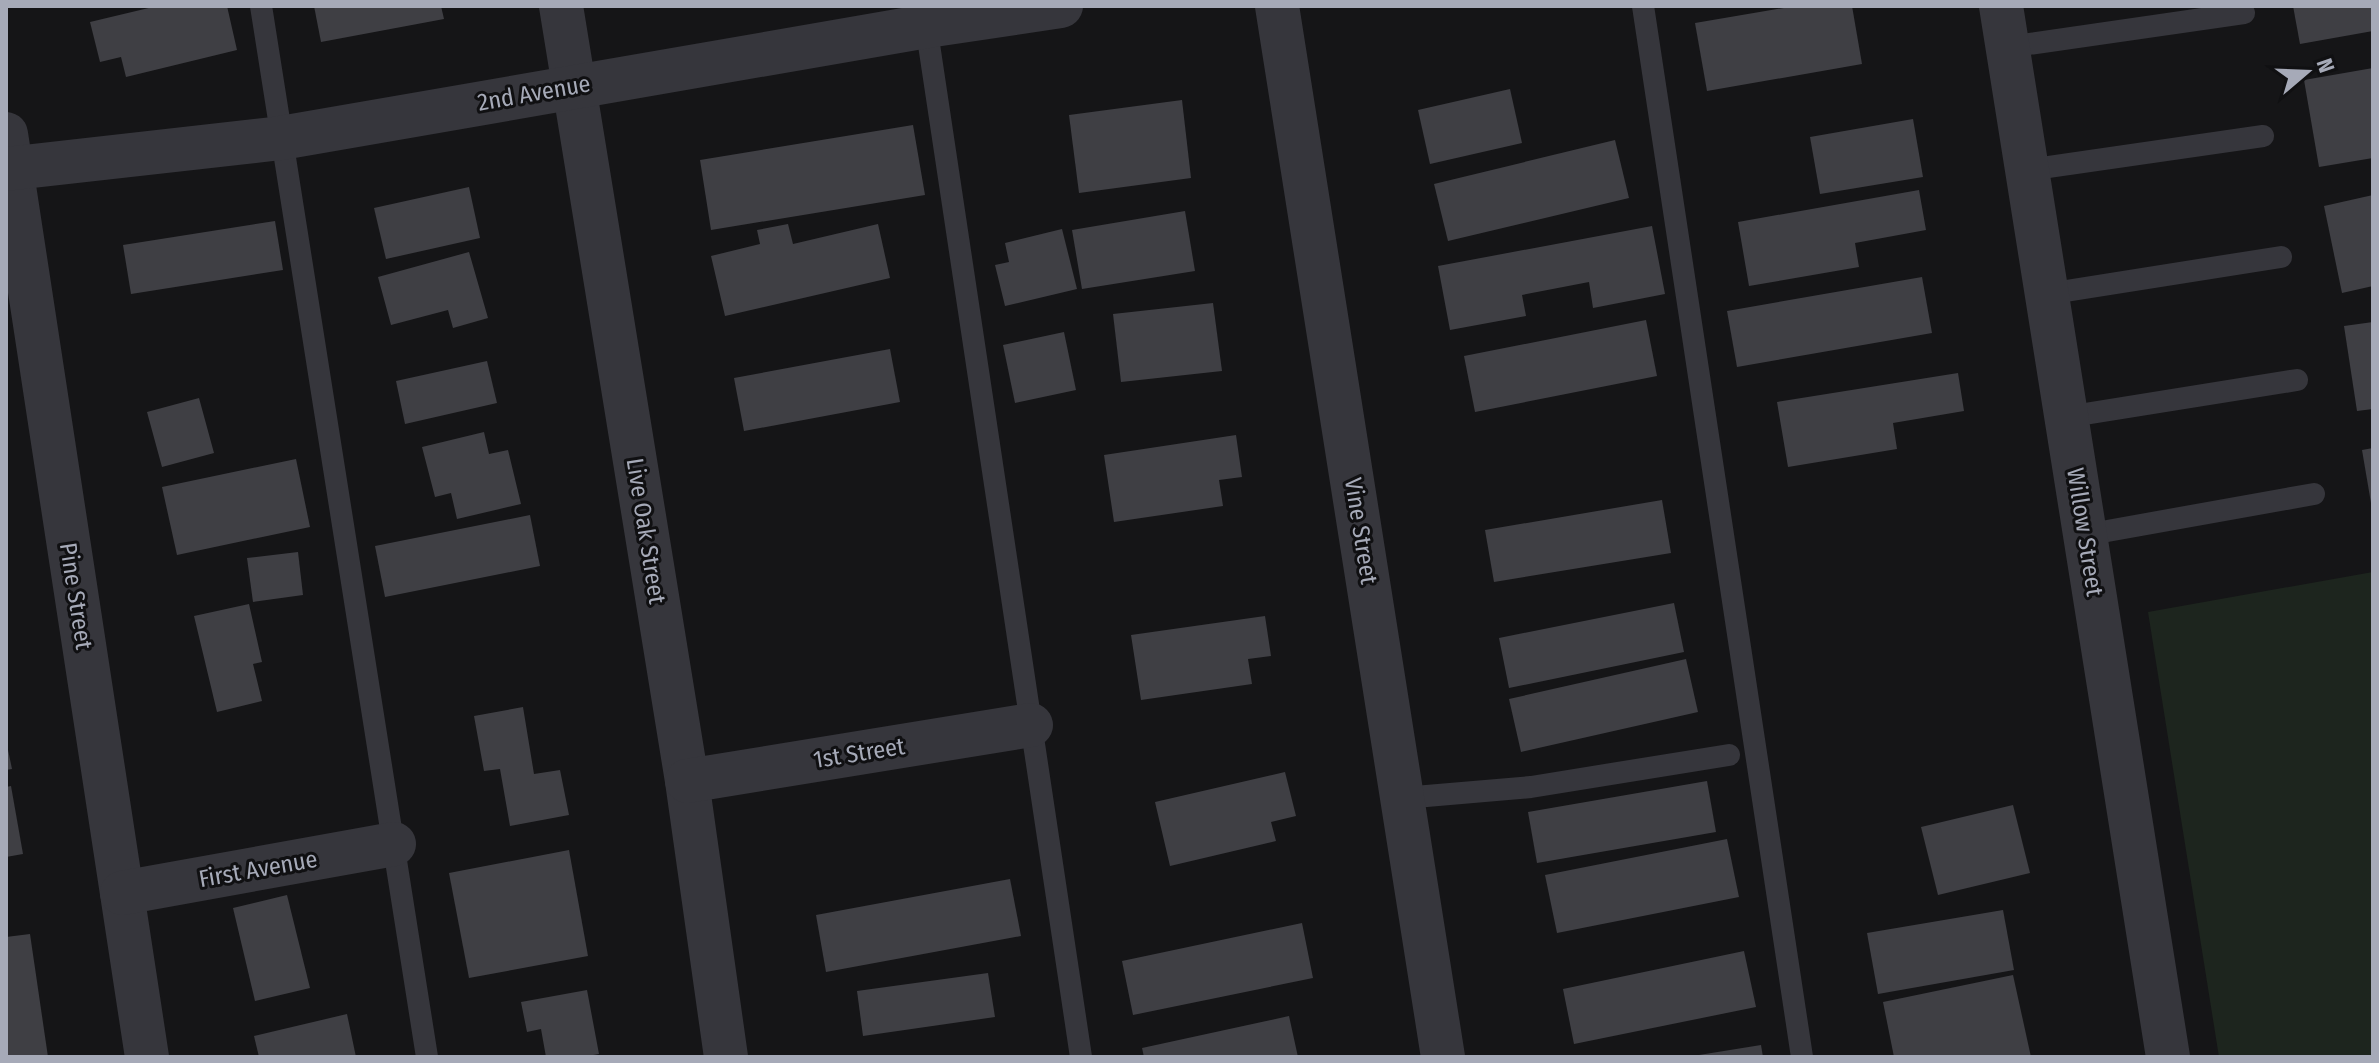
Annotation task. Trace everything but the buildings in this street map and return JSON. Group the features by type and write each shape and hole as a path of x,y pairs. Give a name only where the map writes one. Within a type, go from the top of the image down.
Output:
{"street":[{"name":"Live Oak Street","path":"561,6 687,781 726,1057"},
{"name":"2nd Avenue","path":"8,157 281,138 574,86 925,16 1061,6"},
{"name":"Vine Street","path":"1277,6 1443,1057"},
{"name":"Willow Street","path":"2005,26 2168,1057"},
{"name":"Pine Street","path":"8,157 147,1057"},
{"name":"1st Street","path":"687,781 1031,725"},
{"name":"First Avenue","path":"122,893 394,844"}],"lane":[{"path":"261,6 427,1057"},
{"path":"1643,6 1802,1057"},
{"path":"2005,26 2244,13"},
{"path":"925,16 1081,1057"},
{"path":"2027,170 2263,136"},
{"path":"2047,294 2281,257"},
{"path":"2066,417 2297,380"},
{"path":"2085,535 2314,494"},
{"path":"1403,798 1531,787 1729,755"}],"shaded area":[{"path":"2373,572 2373,1057 2219,1057 2148,612"}]}
